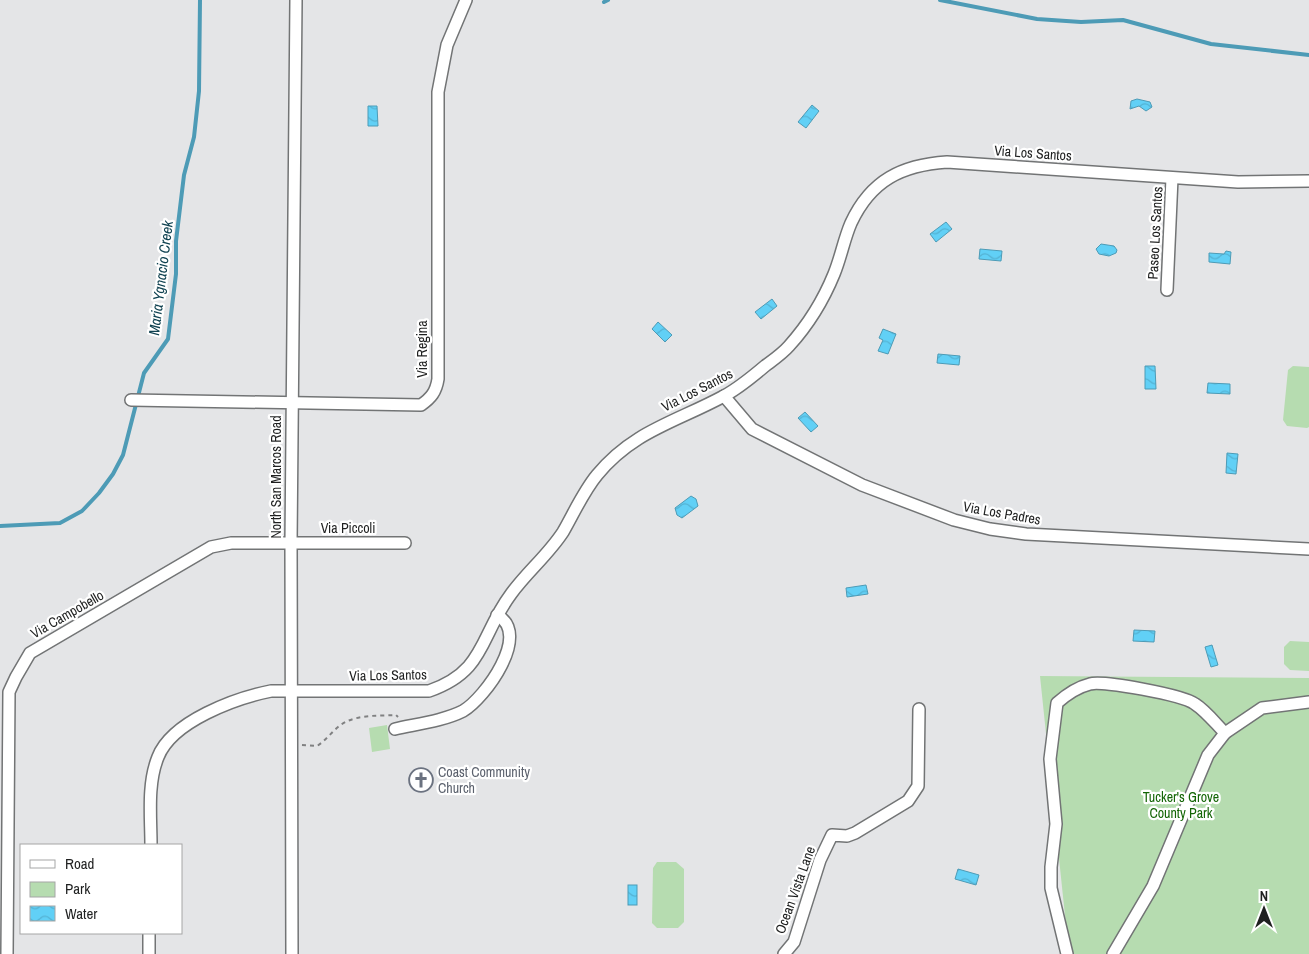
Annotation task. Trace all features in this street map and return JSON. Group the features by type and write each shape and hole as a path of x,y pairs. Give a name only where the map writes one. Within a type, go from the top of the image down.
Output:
{"street":[{"name":"North San Marcos Road","path":"292,954 293,815 290,746 296,0"},
{"name":"Via Regina","path":"131,400 421,405 431,398 436,388 438,92 447,45 466,0"},
{"name":"Via Los Santos","path":"291,690 400,693 429,691 448,684 465,673 480,650 496,615 511,594 548,552 595,477 617,452 648,432 724,396 740,386 787,349 806,325 834,275 850,224 862,201 879,184 899,171 922,164 946,162 1238,182 1309,180"},
{"name":"Paseo Los Santos","path":"1167,290 1172,178"},
{"name":"Via Los Padres","path":"724,396 752,429 862,485 963,522 990,529 1026,534 1309,549"},
{"name":"Via Campobello","path":"7,954 4,765 9,692 30,653 211,547 231,543 291,543"},
{"name":"Via Piccoli","path":"291,543 405,543"},
{"path":"397,726 462,711 476,701 493,681 508,647 509,633 502,618 496,615"},
{"path":"1068,954 1051,888 1051,867 1056,824 1050,759 1057,703 1065,696 1091,683 1156,691 1196,704 1226,733"},
{"path":"151,844 152,778 158,756 168,741 184,727 247,696 271,691 291,690"},
{"path":"1113,954 1153,886 1208,755 1226,733 1262,708 1309,702"},
{"name":"Ocean Vista Lane","path":"784,954 794,942 820,860 832,835 847,836 855,833 908,801 915,793 918,780 919,709"},
{"path":"149,934 149,954"}],"path":[{"path":"290,746 307,744 314,747 317,746 337,728 361,718 396,714 397,726"}],"green space":[{"path":"1293,366 1309,367 1309,427 1307,428 1287,426 1283,420 1288,370"},
{"path":"1290,641 1309,642 1309,671 1290,670 1284,664 1284,647"},
{"name":"Tucker's Grove County Park","path":"1040,676 1309,678 1309,954 1069,954"},
{"path":"387,725 390,749 372,752 369,728"},
{"path":"657,862 676,862 684,869 684,922 678,928 657,928 652,923 653,868"}],"water":[{"path":"1137,99 1150,102 1152,107 1146,111 1139,106 1130,109 1131,101"},
{"path":"812,105 819,111 806,128 798,122"},
{"path":"368,106 377,106 378,126 368,126"},
{"path":"946,222 952,229 936,242 930,234"},
{"path":"1101,244 1114,246 1117,250 1116,253 1109,256 1099,254 1096,249"},
{"path":"980,249 1002,251 1001,261 979,259"},
{"path":"1226,251 1231,252 1230,264 1209,262 1209,253 1224,254"},
{"path":"772,299 777,306 761,319 755,312"},
{"path":"658,322 672,335 665,342 652,329"},
{"path":"883,329 896,334 888,354 878,351 883,340 879,338"},
{"path":"938,354 960,356 959,365 937,363"},
{"path":"1145,366 1155,366 1156,389 1145,389"},
{"path":"1208,383 1230,384 1230,394 1207,393"},
{"path":"805,412 818,426 811,432 798,418"},
{"path":"1227,453 1238,454 1236,474 1226,473"},
{"path":"691,496 696,499 698,506 682,518 677,515 675,508"},
{"path":"866,585 868,594 847,597 846,588"},
{"path":"1134,630 1155,631 1154,642 1133,641"},
{"path":"1212,645 1218,665 1211,667 1205,647"},
{"path":"958,869 979,875 976,885 955,879"},
{"path":"628,885 637,885 637,905 628,905"}],"waterway":[{"name":"Maria Ygnacio Creek","path":"0,526 60,523 82,511 99,493 113,474 123,455 144,373 168,339 176,274 176,241 184,175 194,137 199,91 200,0"},
{"path":"604,2 608,0"},
{"path":"940,0 1037,19 1081,22 1123,20 1211,44 1309,55"}],"place":[{"name":"Coast Community Church","path":"421,780"}]}
